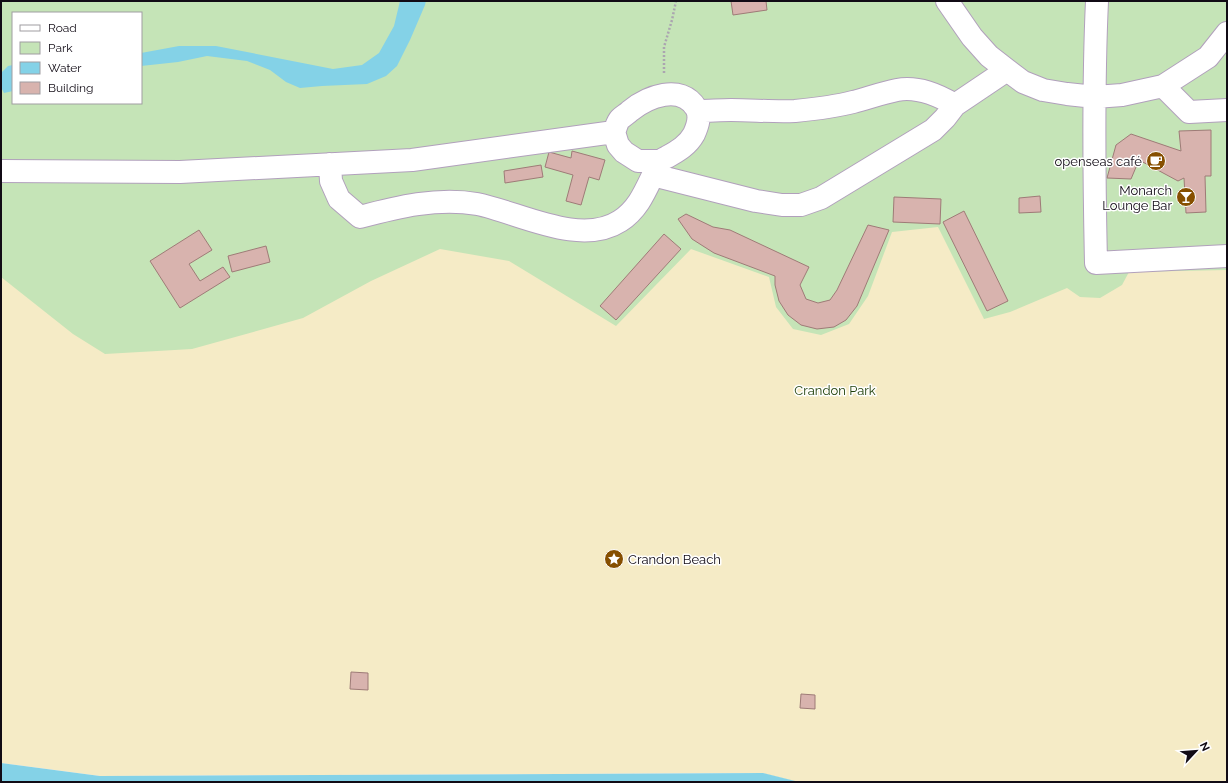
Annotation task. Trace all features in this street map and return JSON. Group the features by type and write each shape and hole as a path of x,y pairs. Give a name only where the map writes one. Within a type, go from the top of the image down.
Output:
{"lane":[{"path":"947,1 972,37 989,56 1007,70 1023,82 1043,90 1067,94 1094,97 1122,95 1163,86 1208,57 1227,33"},
{"path":"1097,1 1094,65 1094,199 1096,263 1227,256"},
{"path":"330,164 331,181 339,199 360,217 394,208 446,202 476,204 548,225 581,230 604,228 619,222 634,210 644,195 656,168 685,146 694,135 699,120 698,111 693,103 683,96 673,94 649,99 620,119 614,132 618,145 624,152 638,161 656,168 756,201 782,205 801,205 821,198 933,130 955,105 1007,70"},
{"path":"1163,86 1189,112 1227,110"},
{"path":"698,111 793,111 823,108 898,90 914,90 929,93 944,98 955,105"},
{"path":"1,171 180,172 412,160 614,132"}],"path":[{"path":"664,95 664,47 676,1"}],"green space":[{"name":"Crandon Beach","path":"1,1 1227,1 1227,782 799,782 763,773 1,763"}],"sand":[{"name":"Crandon Beach","path":"938,227 984,319 1010,312 1067,288 1080,297 1100,298 1122,285 1129,272 1227,270 1227,782 799,782 763,773 100,776 1,763 1,277 73,334 105,354 192,349 303,318 371,281 440,249 509,261 616,326 691,249 769,277 776,307 793,329 821,335 849,324 868,296 892,232"}],"water":[{"path":"400,1 426,1 410,40 397,66 386,76 367,84 300,88 286,82 270,70 247,61 207,56 178,62 142,66 142,53 179,46 216,46 333,69 362,65 379,53 394,26"},
{"path":"12,65 12,91 4,93 1,87 1,73 8,66"},
{"path":"1,763 100,776 763,773 799,782 1,782"}],"building":[{"path":"731,1 766,1 767,10 733,15"},
{"path":"1211,130 1211,176 1205,176 1206,212 1186,213 1184,178 1178,181 1139,160 1131,179 1107,178 1116,145 1131,134 1181,151 1179,131"},
{"path":"572,151 605,160 599,180 589,177 581,205 566,201 573,175 545,167 549,152 571,158"},
{"path":"541,165 543,177 505,183 504,171"},
{"path":"1040,196 1041,212 1019,213 1019,198"},
{"path":"894,197 941,199 940,224 893,222"},
{"path":"964,211 1008,301 987,311 943,222"},
{"path":"686,214 713,227 730,230 809,267 800,285 806,299 818,303 830,300 837,290 868,225 889,230 857,306 846,320 834,327 817,329 801,325 788,315 779,301 775,285 775,276 714,253 692,239 678,219"},
{"path":"199,230 212,250 189,264 200,281 223,267 230,277 180,308 150,261"},
{"path":"664,234 681,249 616,320 600,306"},
{"path":"266,246 270,262 232,272 228,256"},
{"path":"351,672 368,673 368,690 350,689"},
{"path":"801,694 815,695 815,709 800,708"}],"place":[{"name":"openseas café","path":"1156,161"},
{"name":"Monarch Lounge Bar","path":"1186,197"},
{"name":"Crandon Beach","path":"614,559"}],"park label":[{"name":"Crandon Park","path":"835,390"}]}
